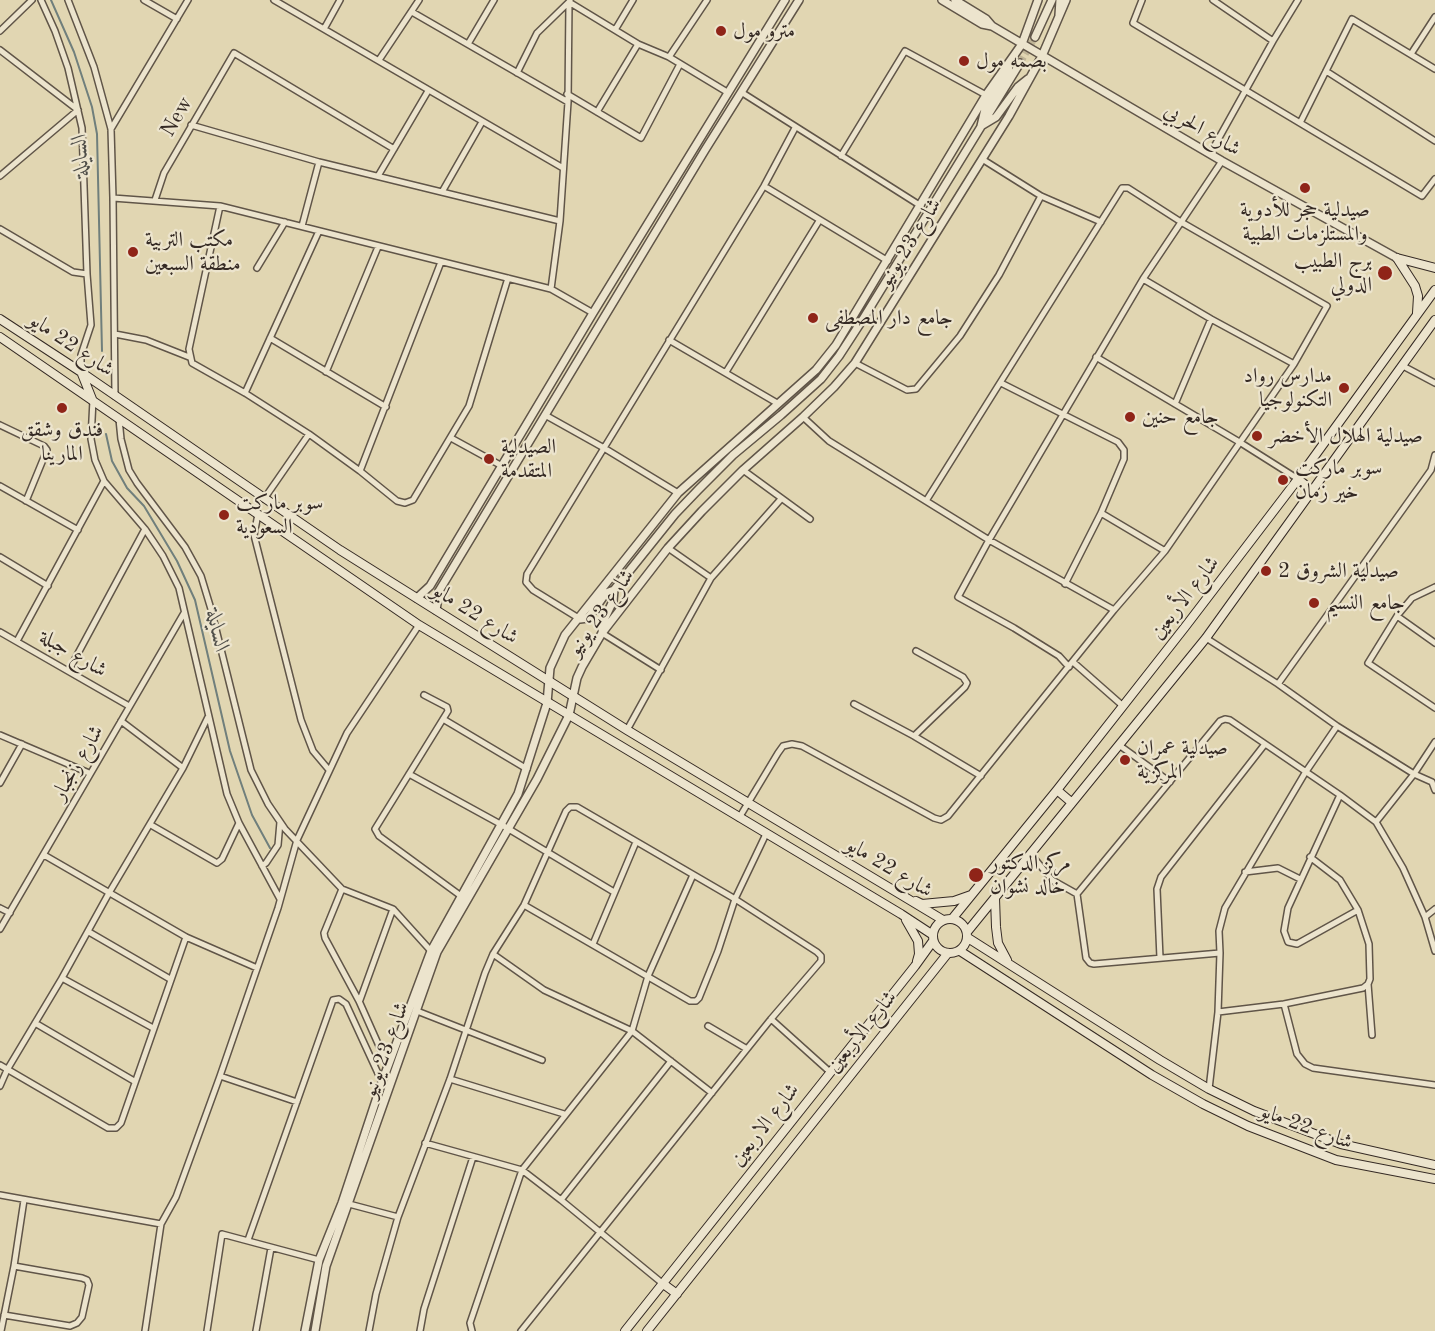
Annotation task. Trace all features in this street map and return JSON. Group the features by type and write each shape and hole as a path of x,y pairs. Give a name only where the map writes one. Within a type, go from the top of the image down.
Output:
{"main road":[{"path":"1396,258 1435,268"},
{"path":"1396,258 1415,286 1418,296 1417,314"},
{"name":"شارع الأربعين","path":"952,919 1057,790 1298,479 1435,290"},
{"name":"شارع 22 مايو","path":"0,319 340,550 627,730 943,920"},
{"name":"شارع الأربعين","path":"968,935 1030,853 1206,638 1435,320"},
{"name":"شارع 22 مايو","path":"0,337 419,625 901,914 933,938"},
{"path":"81,372 93,400"},
{"path":"115,397 119,419"},
{"path":"1298,479 1313,490"},
{"path":"1057,790 1071,802"},
{"path":"901,896 922,904 954,902 972,894"},
{"path":"995,898 998,942 1010,964"},
{"path":"901,914 912,928 918,941 919,954 915,966"},
{"path":"952,919 960,921 968,935 960,951 948,953 940,950 933,938 936,926 943,920 952,919"},
{"name":"شارع 22 مايو","path":"968,935 1160,1060 1209,1089 1254,1111 1341,1144 1435,1163"},
{"name":"شارع الاربعين","path":"625,1331 915,966 933,938"},
{"name":"شارع 22 مايو","path":"960,951 1152,1075 1248,1126 1336,1160 1435,1179"},
{"name":"شارع الأربعين","path":"648,1331 948,953"},
{"path":"1152,1075 1160,1060"},
{"path":"663,1283 677,1294"}],"street":[{"path":"0,31 32,0"},
{"path":"41,0 68,68 82,128 91,325 81,355 81,372"},
{"path":"68,0 91,57 111,129 114,198 115,397"},
{"path":"144,0 177,19"},
{"path":"111,129 188,0"},
{"path":"274,0 563,168"},
{"path":"324,29 340,0"},
{"path":"379,60 419,0"},
{"path":"468,44 494,0"},
{"path":"615,30 633,0"},
{"path":"669,57 707,0"},
{"path":"417,598 430,586 593,313 785,0"},
{"path":"436,610 439,591 705,150 799,0"},
{"name":"شارع الحربي","path":"942,0 981,24 992,26"},
{"name":"شارع الحربي","path":"955,0 986,19 992,26 1042,56 1222,161 1396,258"},
{"name":"شارع 23 يونيو","path":"305,1331 319,1260 346,1204 417,1011 434,951 505,827 527,769 547,703 550,668 565,635 678,493 816,370 836,345 986,95 1022,44 1038,0"},
{"path":"1036,9 1043,0"},
{"path":"1035,37 1052,0"},
{"path":"1060,0 1058,10 1060,18"},
{"name":"شارع 23 يونيو","path":"315,1331 326,1266 382,1082 434,951 461,896 537,778 569,715 577,678 602,633 668,548 702,511 743,470 803,417 855,363 1030,78 1060,18 1066,0"},
{"path":"1142,0 1133,23 1422,196 1435,179"},
{"path":"1213,0 1273,41"},
{"path":"1210,154 1298,0"},
{"path":"517,74 537,33 570,1"},
{"path":"570,1 638,44 669,57 727,92"},
{"path":"551,288 560,221 568,102 570,1"},
{"path":"412,12 568,102"},
{"path":"1411,54 1435,17"},
{"path":"1300,123 1352,19 1435,69"},
{"path":"764,32 774,38"},
{"path":"597,112 638,44"},
{"path":"0,50 78,110"},
{"path":"841,156 905,51 986,95"},
{"name":"New","path":"154,200 164,173 234,53 394,149"},
{"path":"981,126 985,109 1008,73 1009,62"},
{"path":"795,128 764,186 527,574 526,582 533,590 580,619 588,618 606,593 614,590 675,514 733,455 821,379 886,281 1020,63"},
{"path":"567,94 641,138 680,64"},
{"path":"1326,71 1435,141"},
{"path":"981,126 996,117 1018,87 1030,78"},
{"path":"378,176 428,90"},
{"path":"741,92 921,206"},
{"path":"0,176 78,110"},
{"path":"442,192 482,122"},
{"path":"191,125 319,162 560,221"},
{"path":"696,145 705,150"},
{"path":"982,159 1041,196 1101,222"},
{"path":"1123,706 1059,656 958,597 989,540 1143,279 1222,161"},
{"path":"302,226 319,162"},
{"path":"764,186 888,261"},
{"path":"739,818 783,746 792,744 802,746 933,818 941,820 948,816 1114,610 1165,551 1241,443 1293,364 1327,306 1125,187 1122,188 926,501"},
{"path":"855,363 907,390 916,389 960,336 999,275 1041,196"},
{"path":"114,198 220,206 378,247 551,288 602,320"},
{"path":"220,206 189,349 192,363 197,368 245,393 309,434 397,501 405,503 413,500 468,406 508,278"},
{"path":"726,372 819,221"},
{"path":"257,268 285,222"},
{"path":"0,228 73,272 87,274"},
{"path":"245,393 319,231"},
{"path":"326,372 378,247"},
{"path":"360,471 441,262"},
{"path":"1143,279 1293,364"},
{"path":"1175,404 1211,319"},
{"path":"115,334 147,340 189,357"},
{"path":"270,338 386,408"},
{"path":"669,340 777,403"},
{"path":"1096,357 1298,479"},
{"path":"1403,366 1435,383"},
{"path":"1001,383 1118,442 1124,450 1124,459 1101,513 1065,584"},
{"path":"93,400 91,439 95,460 104,481 145,529 163,556 178,588 226,794 280,899"},
{"path":"535,409 678,493"},
{"path":"803,417 829,441 989,540 1114,610"},
{"path":"119,419 121,440 129,470 185,547 201,576 250,770 268,804 285,829 342,889 393,909 434,951"},
{"path":"0,425 44,446 47,450 26,501"},
{"path":"264,499 309,434"},
{"path":"451,438 501,466"},
{"path":"1278,684 1433,471 1435,455"},
{"path":"743,470 810,519"},
{"path":"16,641 104,481"},
{"path":"0,486 78,530"},
{"path":"627,730 711,578 781,499"},
{"path":"1101,513 1165,551"},
{"path":"258,514 254,535 302,720 313,751 329,770"},
{"path":"69,670 145,529"},
{"path":"668,548 711,578"},
{"path":"0,557 48,586"},
{"path":"430,586 432,593 439,591"},
{"path":"1435,587 1412,598 1397,616 1368,663 1435,708"},
{"path":"614,590 613,602 603,622 602,633 661,670"},
{"name":"شارع زنجبار","path":"0,929 184,613"},
{"path":"1397,616 1435,643"},
{"path":"145,1331 161,1224 176,1197 220,1076 280,899 297,840 347,733 419,625"},
{"name":"شارع جبلة","path":"0,632 129,706"},
{"path":"1206,638 1278,684 1337,726 1414,774 1434,782 1435,790"},
{"path":"914,736 965,687 967,682 963,677 916,651"},
{"path":"424,695 448,709 375,829 379,836 461,896"},
{"path":"854,704 981,776"},
{"path":"0,1086 109,893 151,825 208,717"},
{"path":"1220,953 1090,963 1086,958 1077,894 1220,721 1225,718 1340,795 1376,822 1403,868 1425,917 1435,951"},
{"path":"443,719 527,769"},
{"path":"121,721 183,768"},
{"path":"1209,1089 1218,1012 1219,932 1225,908 1305,773 1337,726"},
{"path":"0,735 89,773"},
{"path":"1376,822 1414,774 1435,742"},
{"path":"0,783 22,744"},
{"path":"1160,958 1157,889 1161,877 1265,744"},
{"path":"1119,745 1170,782"},
{"path":"409,774 505,827 614,892"},
{"path":"1340,795 1288,908 1284,931 1288,942 1298,944 1358,910"},
{"path":"369,1331 376,1294 398,1217 494,954 524,905 566,811 570,807 577,807 735,899 817,952 821,956 821,961 771,1019 521,1331"},
{"path":"262,866 278,844 280,820"},
{"path":"151,825 217,863 222,859 239,823"},
{"path":"524,905 690,1001 696,1001 718,951 735,899 766,834"},
{"path":"593,944 636,842"},
{"path":"1030,853 1052,880 1077,894"},
{"path":"44,855 186,937 257,968"},
{"path":"1310,857 1340,880 1358,910 1369,944 1370,979 1368,984 1372,1035"},
{"path":"1245,872 1278,868 1300,879"},
{"path":"472,1331 470,1323 522,1170 564,1114 632,1031 648,976 693,875"},
{"path":"342,889 324,933 359,1001 388,1066"},
{"path":"0,908 10,913"},
{"path":"359,1001 393,909"},
{"path":"1425,917 1435,909"},
{"path":"88,932 170,979"},
{"path":"0,1065 108,1128 116,1128 121,1123 186,937"},
{"path":"494,954 544,990 632,1031 712,1093"},
{"path":"62,978 153,1028"},
{"path":"1218,1012 1284,1004 1364,988 1368,984"},
{"path":"248,1240 333,1000 339,999 346,1004 382,1082"},
{"path":"1284,1004 1297,1054 1305,1064 1313,1068 1435,1085"},
{"path":"417,1011 542,1060"},
{"path":"771,1019 830,1072"},
{"path":"35,1023 134,1081"},
{"path":"708,1026 747,1049"},
{"path":"561,1200 670,1061"},
{"path":"220,1076 297,1102"},
{"path":"450,1079 564,1114"},
{"path":"425,1143 522,1170 663,1283"},
{"path":"420,1331 424,1308 473,1157"},
{"path":"0,1195 161,1224"},
{"path":"1,1331 24,1200"},
{"path":"346,1204 398,1217"},
{"path":"207,1331 222,1234 319,1260"},
{"path":"256,1331 271,1248"},
{"path":"4,1315 70,1326 82,1317 89,1285 87,1280 81,1278 14,1266"}],"waterway":[{"name":"السايلة","path":"51,0 74,52 92,107 97,134 102,351"},
{"name":"السايلة","path":"106,434 112,461 127,488 144,506 177,561 195,600 230,751 252,815 270,848"}],"tunnel":[{"path":"1020,63 1035,37"}],"place":[{"name":"مترو مول","path":"721,31"},
{"name":"بصمه مول","path":"964,61"},
{"name":"صيدلية حجر للأدوية والمستلزمات الطبية","path":"1305,188"},
{"name":"مكتب التربية منطقة السبعين","path":"133,252"},
{"name":"برج الطبيب الدولي","path":"1385,273"},
{"name":"جامع دار المصطفى","path":"813,318"},
{"name":"مدارس رواد التكنولوجيا","path":"1344,388"},
{"name":"فندق وشقق المارينا","path":"62,408"},
{"name":"جامع حنين","path":"1130,417"},
{"name":"صيدلية الهلال الأخضر","path":"1257,436"},
{"name":"الصيدلية المتقدمة","path":"489,459"},
{"name":"سوبر ماركت خير زمان","path":"1283,480"},
{"name":"سوبر ماركت السعودية","path":"224,515"},
{"name":"صيدلية الشروق 2","path":"1266,571"},
{"name":"جامع النسيم","path":"1314,603"},
{"name":"صيدلية عمران المركزية","path":"1125,760"},
{"name":"مركز الدكتور خالد نشوان","path":"976,875"}]}
